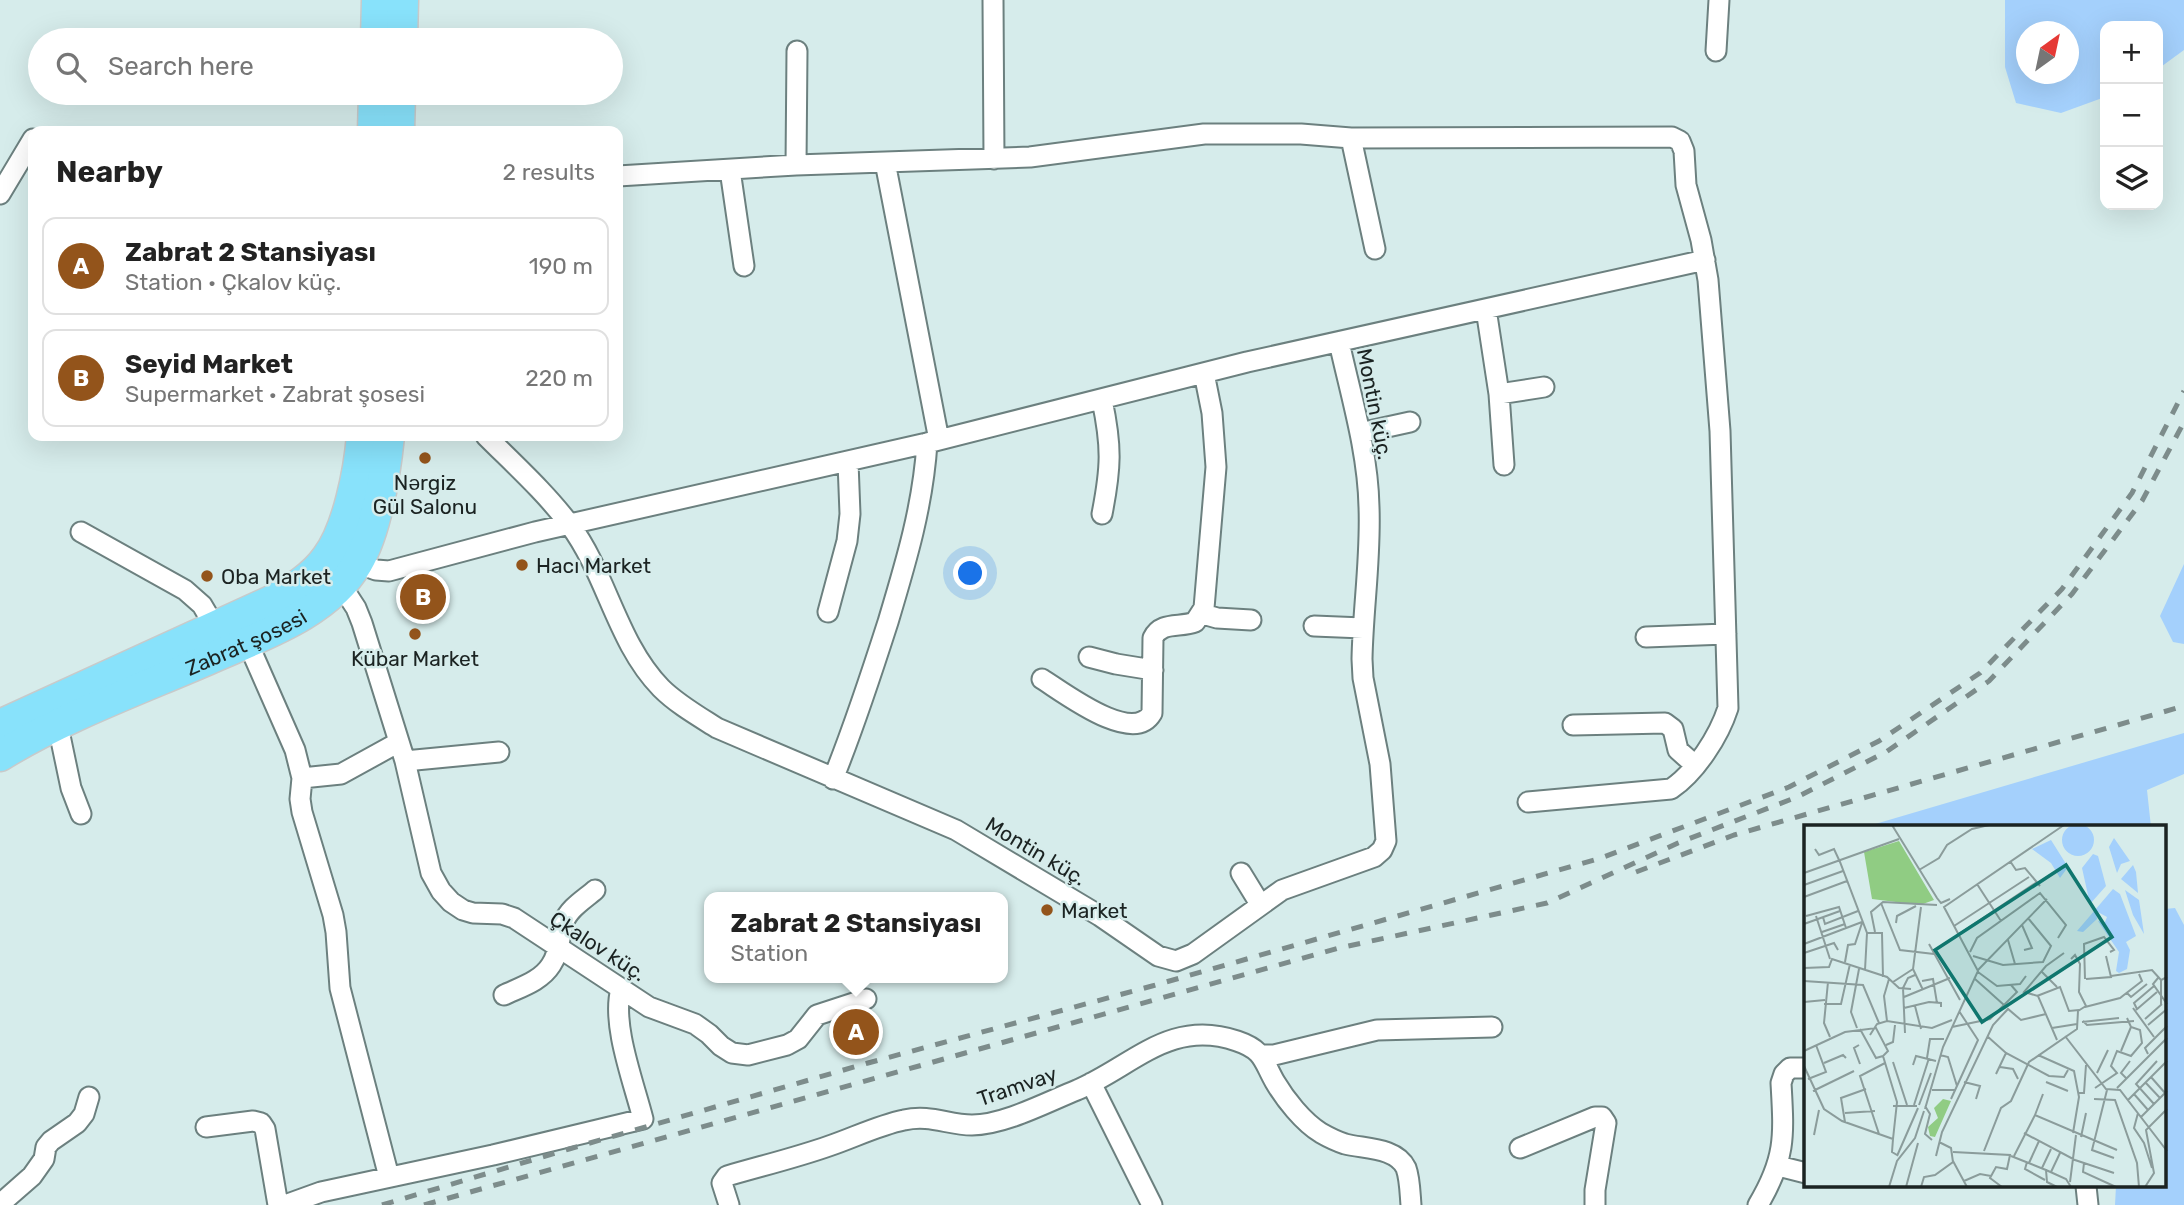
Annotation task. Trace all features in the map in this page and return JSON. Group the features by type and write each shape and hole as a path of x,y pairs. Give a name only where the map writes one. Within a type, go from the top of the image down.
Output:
{"main road":[{"path":"376,28 377,0"},
{"path":"402,28 403,0"},
{"path":"373,126 374,105"},
{"path":"399,126 400,105"},
{"name":"Zabrat şosesi","path":"0,726 293,589 327,558 335,545 354,485 361,441"},
{"path":"349,574 370,531 380,494 388,441"},
{"name":"Zabrat şosesi","path":"0,756 58,726 305,612 349,574"}],"street":[{"path":"993,0 994,159"},
{"path":"1716,51 1719,0"},
{"path":"796,165 797,51"},
{"path":"623,176 796,165 1030,157 1205,134 1301,134 1351,138 1672,137 1680,141 1684,151 1686,185 1705,260 1720,431 1728,708 1721,728 1695,765 1671,789 1528,802"},
{"path":"1351,138 1375,249"},
{"path":"0,194 28,147"},
{"path":"833,779 867,690 909,552 933,441 885,162"},
{"path":"730,170 744,266"},
{"path":"349,574 389,571 535,533 848,462 1204,373 1705,260"},
{"path":"1486,309 1499,394 1504,466"},
{"name":"Montin küç.","path":"491,441 571,526 589,555 641,662 661,687 682,705 718,728 956,830 1100,916 1158,956 1168,961 1176,961 1193,954 1260,904 1299,882 1374,858 1386,841 1380,764 1363,678 1369,503 1360,433 1339,342"},
{"path":"1042,679 1083,706 1111,720 1141,724 1149,719 1152,713 1153,638 1156,631 1163,627 1189,625 1203,614 1216,467 1212,413 1204,373"},
{"path":"1499,394 1544,387"},
{"path":"1102,400 1111,447 1110,475 1102,514"},
{"path":"1360,433 1410,422"},
{"path":"828,612 847,541 850,514 848,462"},
{"path":"81,532 185,590 202,605 215,627"},
{"name":"Çkalov küç.","path":"349,574 356,608 405,761 431,873 451,902 473,913 502,914 513,918 649,1007 695,1024 732,1053 748,1055 787,1045 798,1039 817,1015 866,999"},
{"path":"1203,614 1217,618 1251,620"},
{"path":"1314,626 1363,628"},
{"path":"1646,637 1726,634"},
{"path":"247,641 295,750 302,779 302,812 337,932 340,988 389,1177"},
{"path":"1089,657 1153,670"},
{"path":"1573,725 1665,723 1673,729 1678,750 1695,765"},
{"path":"58,726 71,788 80,814"},
{"path":"302,779 341,774 399,742"},
{"path":"405,761 499,752"},
{"path":"1241,873 1260,904"},
{"path":"504,995 536,980 551,965 565,919 595,890"},
{"path":"285,1205 321,1192 643,1119 617,1009 621,989"},
{"path":"1411,1205 1405,1166 1378,1149 1341,1143 1318,1131 1295,1109 1274,1081 1262,1055 1274,1055 1377,1030 1492,1027"},
{"name":"Tramvay","path":"729,1205 722,1183 727,1176 816,1150 903,1120 933,1118 972,1125 1000,1120 1091,1083 1157,1044 1174,1038 1190,1035 1224,1037 1240,1041 1262,1055"},
{"path":"1758,1205 1778,1166 1783,1144 1781,1083 1784,1074 1790,1068 1804,1068"},
{"path":"1091,1083 1152,1205"},
{"path":"0,1204 32,1176 44,1159 51,1141 77,1124 84,1114 89,1097"},
{"path":"1520,1148 1595,1117 1602,1117 1605,1123 1595,1205"},
{"path":"206,1127 253,1121 261,1123 265,1129 278,1205"},
{"path":"1778,1166 1804,1173"}],"water":[{"path":"2005,0 2184,0 2184,50 2163,65 2163,21 2100,21 2100,99 2061,113 2016,103 2005,67"},
{"path":"2184,564 2184,644 2173,642 2160,616"},
{"path":"2184,733 2184,774 2147,790 2151,825 1872,825"},
{"path":"2175,908 2184,925 2184,1205 2115,1205 2116,1188 2166,1188 2166,909"}],"railway":[{"path":"382,1205 868,1063 1152,986 1601,858 1789,787 1879,741 1980,673 2062,589 2132,493 2184,391"},
{"path":"424,1205 1339,948 1547,903 1678,843 1797,797 1886,752 1989,681 2072,594 2142,501 2184,422"},
{"path":"1636,872 1734,835 2184,706"}],"place":[{"name":"Nərgiz Gül Salonu","path":"425,458"},
{"name":"Hacı Market","path":"522,565"},
{"name":"Oba Market","path":"207,576"},
{"name":"Seyid Market","path":"423,597"},
{"name":"Kübar Market","path":"415,634"},
{"name":"Market","path":"1047,910"},
{"name":"Zabrat 2 Stansiyası","path":"856,1032"}]}
